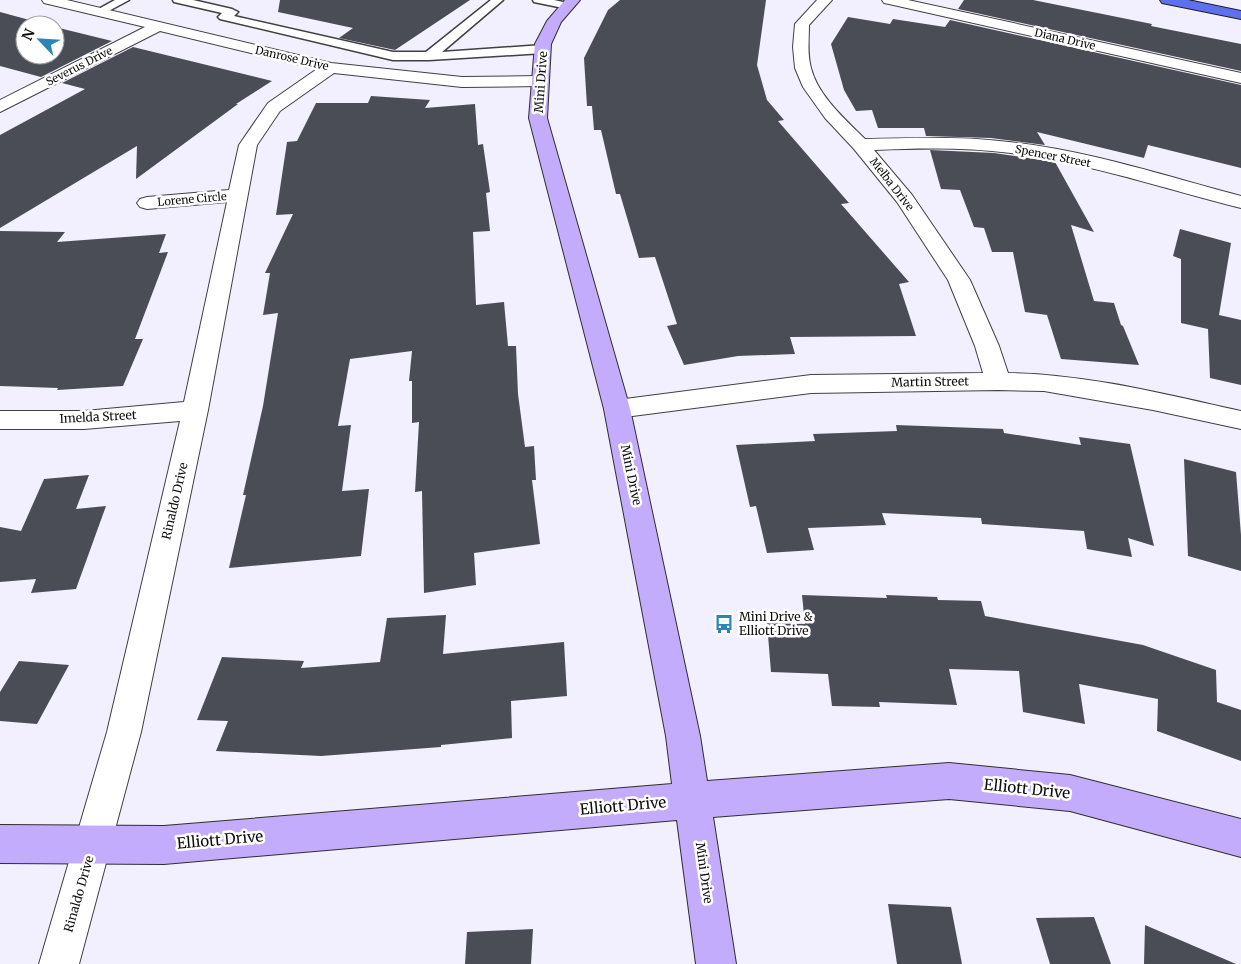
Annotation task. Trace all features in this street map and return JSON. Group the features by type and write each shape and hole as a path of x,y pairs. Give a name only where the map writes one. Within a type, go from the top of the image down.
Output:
{"highway":[{"path":"1167,0 1241,15"}],"street":[{"name":"Danrose Drive","path":"49,0 331,68 462,82 539,81"},
{"name":"Melba Drive","path":"825,0 802,24 801,47 803,68 811,88 831,114 860,145 905,199 959,280 987,346 998,381"},
{"name":"Diana Drive","path":"890,0 1241,78"},
{"name":"Mini Drive","path":"570,3 554,21 542,49 538,118 617,408 663,634 693,800 716,964"},
{"name":"Severus Drive","path":"0,107 159,26"},
{"name":"Rinaldo Drive","path":"59,964 124,732 195,410 248,146 274,108 311,80 331,68"},
{"name":"Spencer Street","path":"860,145 978,144 1038,151 1241,202"},
{"name":"Lorene Circle","path":"147,203 237,195"},
{"name":"Martin Street","path":"617,408 811,384 998,381 1044,382 1153,401 1241,420"},
{"name":"Imelda Street","path":"0,420 84,420 195,410"},
{"name":"Elliott Drive","path":"0,844 164,845 693,800 949,781 1070,793 1241,838"}],"lane":[{"path":"99,12 124,0"},
{"path":"178,0 232,12 224,17 394,56 429,56 542,49"},
{"path":"429,56 498,0"},
{"path":"538,0 570,3"}],"building":[{"path":"280,0 470,0 395,50 339,38 353,28 278,12"},
{"path":"620,0 766,0 757,65 767,100 784,120 778,121 849,203 841,204 909,282 899,284 916,336 790,337 795,354 738,356 684,365 667,326 677,324 655,257 639,258 620,194 616,194 601,130 594,130 592,106 587,106 584,58 608,10"},
{"path":"964,0 1033,0 1241,44 1241,71 958,9"},
{"path":"0,12 15,16 15,65 65,65 41,77 0,66"},
{"path":"848,17 890,24 893,19 945,27 950,20 1241,85 1241,168 1148,145 1144,158 1037,132 1045,145 991,138 926,136 924,128 878,128 872,110 856,111 844,90 831,44"},
{"path":"65,29 112,41 65,65"},
{"path":"133,47 272,81 236,104 238,104 136,179 137,146 0,228 0,135 85,89 62,83"},
{"path":"371,96 430,100 425,108 475,104 478,145 483,144 490,192 486,193 490,231 473,232 476,305 504,302 508,346 516,346 518,394 525,447 534,446 536,480 532,480 540,544 474,553 476,585 424,593 422,491 415,492 419,422 412,423 412,381 409,381 412,351 350,359 338,426 351,425 342,491 369,489 361,556 229,568 246,495 243,495 263,406 278,313 263,315 270,273 265,273 293,214 276,215 287,142 297,141 316,103 368,103"},
{"path":"930,150 994,153 1055,162 1094,232 1071,225 1094,301 1114,303 1121,325 1139,365 1061,359 1047,315 1025,312 1013,252 992,252 984,228 974,227 960,190 941,189"},
{"path":"1180,229 1231,243 1219,315 1241,320 1241,385 1210,378 1208,329 1181,323 1181,259 1173,256"},
{"path":"0,231 65,232 57,242 166,234 159,253 168,252 135,339 143,339 123,386 57,390 58,388 0,386"},
{"path":"896,425 1003,429 1004,433 1081,445 1079,437 1130,444 1154,546 1128,538 1132,557 1087,549 1084,531 982,524 981,518 882,513 886,525 808,528 814,550 767,553 756,506 750,507 736,445 815,441 813,434 897,431"},
{"path":"1184,459 1236,472 1241,535 1241,571 1188,556"},
{"path":"89,475 76,509 106,506 76,589 31,593 36,579 0,582 0,527 21,531 44,479"},
{"path":"802,595 887,598 886,595 937,597 938,600 981,601 985,616 1143,645 1216,670 1217,702 1241,710 1241,761 1157,731 1158,699 1079,684 1085,724 1023,712 1019,671 949,669 957,705 879,702 880,707 832,706 828,674 771,672 767,623 805,624"},
{"path":"446,615 443,654 564,642 567,696 511,701 512,738 441,745 441,747 321,756 216,751 228,721 197,720 222,657 304,661 301,668 380,662 387,618"},
{"path":"19,661 69,665 37,724 0,721 0,692"},
{"path":"888,904 951,907 962,964 897,964"},
{"path":"1094,917 1111,964 1050,964 1036,918"},
{"path":"1145,925 1236,964 1144,964"},
{"path":"533,929 531,964 465,964 467,932"}],"place":[{"name":"Mini Drive & Elliott Drive","path":"724,624"}]}
